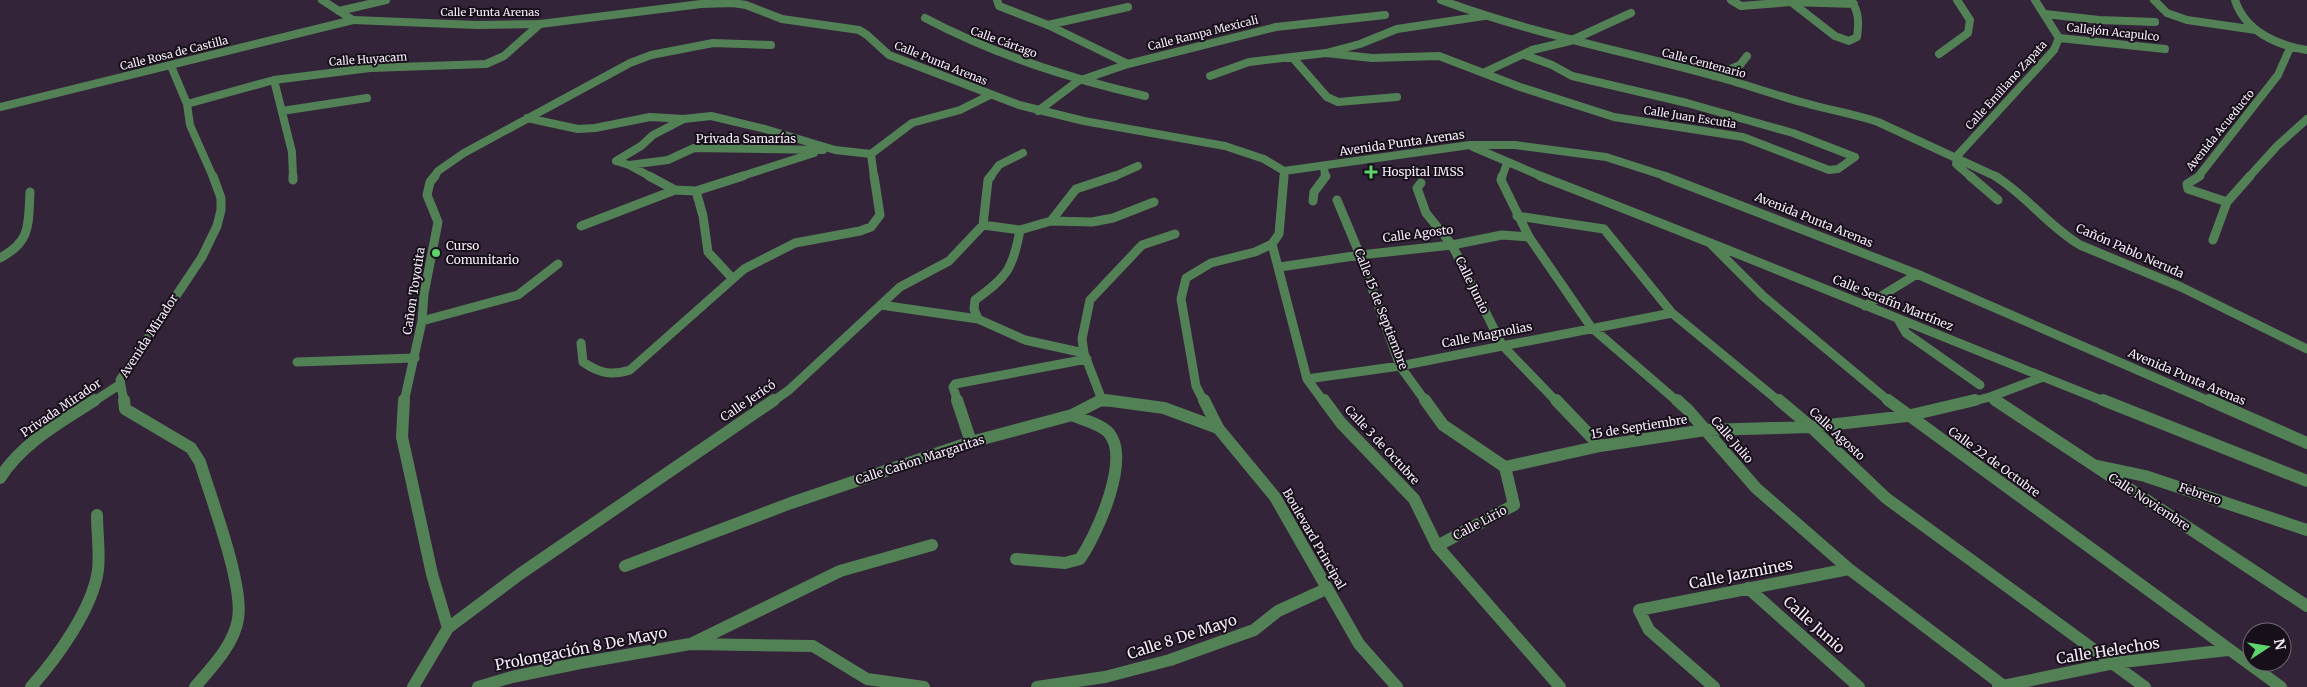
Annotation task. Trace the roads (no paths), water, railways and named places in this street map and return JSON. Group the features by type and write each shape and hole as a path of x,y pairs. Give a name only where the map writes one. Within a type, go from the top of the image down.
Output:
{"street":[{"path":"322,0 353,20"},
{"path":"339,11 386,0"},
{"path":"692,0 702,4"},
{"path":"997,0 999,6 1048,25 1128,64"},
{"name":"Calle Centenario","path":"1442,0 1453,1 1484,16 1570,41 1714,76 1807,104 1860,116 1957,156"},
{"path":"1731,0 1741,6 1790,1 1852,2 1859,14 1857,37 1849,41 1835,36 1790,1"},
{"path":"1939,54 1968,33 1970,20 1957,0"},
{"name":"Calle Emiliano Zapata","path":"1957,156 2054,50 2059,38 2035,0"},
{"path":"2154,0 2167,13 2187,20 2256,30"},
{"path":"2235,0 2237,11 2256,30 2290,48 2307,50"},
{"name":"Calle Punta Arenas","path":"353,20 478,25 540,24 702,4 733,3 782,19 859,30 868,34 881,49 889,54 990,95 1038,111 1191,138 1248,153 1277,165 1284,171"},
{"path":"1048,25 1128,7"},
{"path":"1484,72 1525,55 1532,50 1570,41 1631,13"},
{"path":"2045,14 2099,20 2155,22"},
{"name":"Calle Rampa Mexicali","path":"1038,111 1078,81 1128,64 1276,26 1385,15"},
{"path":"1210,76 1249,62 1326,53 1360,44 1397,29 1484,16"},
{"name":"Calle Cártago","path":"925,18 958,37 1078,81 1145,96"},
{"name":"Calle Rosa de Castilla","path":"0,106 171,66 353,20"},
{"name":"Calle Huyacam","path":"187,104 274,80 370,68 486,64 504,56 540,24"},
{"name":"Callejón Acapulco","path":"2059,38 2165,49"},
{"name":"Cañon Toyotita","path":"448,628 432,574 402,437 404,400 415,358 422,321 424,294 438,222 427,195 430,182 438,171 464,153 630,63 651,55 713,42 771,45"},
{"name":"Avenida Acueducto","path":"2227,202 2188,189 2187,184 2200,176 2278,75 2290,48"},
{"name":"Calle Juan Escutia","path":"1326,53 1372,58 1439,56 1520,87 1614,117 1743,137 1829,170 1838,169 1855,158 1793,133 1687,103 1572,76 1552,65 1525,55"},
{"path":"1714,76 1740,65 1747,56"},
{"path":"1293,58 1327,97 1338,102 1397,97"},
{"name":"Avenida Mirador","path":"171,66 187,104 190,125 207,159 221,198 221,210 217,226 202,257 120,380 119,385 125,409 191,448 200,462 236,588 239,618 227,647 195,687"},
{"path":"274,80 292,152 293,180"},
{"path":"527,118 578,129 595,128 650,117 684,119 711,116 765,129 835,150 871,154 912,123 960,110 990,95"},
{"path":"282,111 367,98"},
{"path":"675,190 629,165 616,161 641,146 653,135 684,119"},
{"path":"2213,240 2227,202 2277,146 2307,120"},
{"name":"Avenida Punta Arenas","path":"1284,171 1470,145 1515,144 1606,157 1687,183 1917,274 2307,443"},
{"name":"Calle Serafín Martínez","path":"1470,145 1507,162 1706,240 1865,306 2307,481"},
{"name":"Privada Samarías","path":"629,165 668,160 694,148 835,150"},
{"path":"581,226 675,190 696,191 824,150"},
{"path":"1023,153 999,164 988,180 983,225 1020,230 1051,221 1092,222 1113,218 1154,202"},
{"path":"581,343 584,362 596,372 615,375 630,370 744,269 795,243 847,235 871,227 880,215 871,154"},
{"path":"1957,156 1956,164 1998,200"},
{"name":"Cañón Pablo Neruda","path":"1957,156 2007,183 2065,236 2080,245 2180,287 2307,349"},
{"name":"Calle Julio","path":"1507,162 1501,180 1517,216 1529,237 1591,327 1688,410 1756,488 1849,570 2001,687"},
{"path":"1051,221 1076,190 1138,166"},
{"path":"1313,201 1314,192 1326,176 1324,166"},
{"path":"1272,244 1279,234 1284,171"},
{"name":"Calle Junio","path":"1421,183 1417,188 1426,213 1452,245 1502,345 1600,446"},
{"path":"696,191 703,216 708,252 732,278"},
{"path":"0,258 24,243 27,235 30,192"},
{"name":"Calle 15 de Septiembre","path":"1337,200 1360,255 1400,366 1443,425 1505,467"},
{"name":"Calle Agosto","path":"1517,216 1604,229 1672,313 1811,426 1886,498 2145,687"},
{"name":"Calle Jericó","path":"448,628 520,574 789,390 900,287 949,261 983,225"},
{"path":"978,319 974,309 975,300 1008,274 1015,259 1020,230"},
{"path":"1175,234 1142,245 1090,300 1082,339 1102,400 1164,408 1218,428"},
{"name":"Calle Agosto","path":"1280,267 1360,255 1452,245 1502,235 1529,237"},
{"name":"Calle 22 de Octubre","path":"1706,240 1763,296 1907,416 2281,687"},
{"name":"Calle 3 de Octubre","path":"1272,244 1280,267 1307,379 1341,423 1414,499 1437,546 1560,687"},
{"name":"Boulevard Principal","path":"1272,244 1255,252 1211,263 1186,278 1181,299 1196,386 1218,428 1275,497 1359,644 1397,687"},
{"path":"422,321 518,295 558,264"},
{"path":"1865,306 1917,274"},
{"path":"881,305 978,319 1025,340 1086,356"},
{"name":"Calle Magnolias","path":"1307,379 1400,366 1591,327 1672,313"},
{"path":"1898,319 1906,333 1980,385"},
{"path":"971,442 953,387 955,384 1086,356"},
{"path":"297,362 415,358"},
{"name":"15 de Septiembre","path":"1505,467 1600,446 1705,430 1811,426 1907,416 1990,397 2043,377"},
{"name":"Privada Mirador","path":"0,478 12,459 29,444 119,385"},
{"name":"Calle Noviembre","path":"1990,397 2307,606"},
{"name":"Calle Cañon Margaritas","path":"625,566 791,503 971,442 1072,415 1102,400"},
{"path":"1016,559 1065,563 1080,559 1086,550 1117,472 1117,449 1108,432 1072,415"},
{"name":"Febrero","path":"2092,464 2145,476 2307,530"},
{"name":"Calle Lirio","path":"1437,546 1514,505 1505,467"},
{"path":"30,687 46,672 83,609 98,574 97,514"},
{"path":"690,644 840,571 932,545"},
{"name":"Calle Jazmines","path":"1714,687 1649,630 1639,610 1849,570"},
{"name":"Calle Junio","path":"1748,588 1859,687"},
{"name":"Calle 8 De Mayo","path":"1037,687 1106,682 1254,630 1278,611 1326,589"},
{"path":"413,687 448,628"},
{"path":"690,644 813,646 867,679 924,687"},
{"name":"Prolongación 8 De Mayo","path":"478,687 512,677 580,663 690,644"},
{"name":"Calle Helechos","path":"2001,687 2114,663 2228,650"}],"place":[{"name":"Hospital IMSS","path":"1371,172"},
{"name":"Curso Comunitario","path":"436,253"}]}
